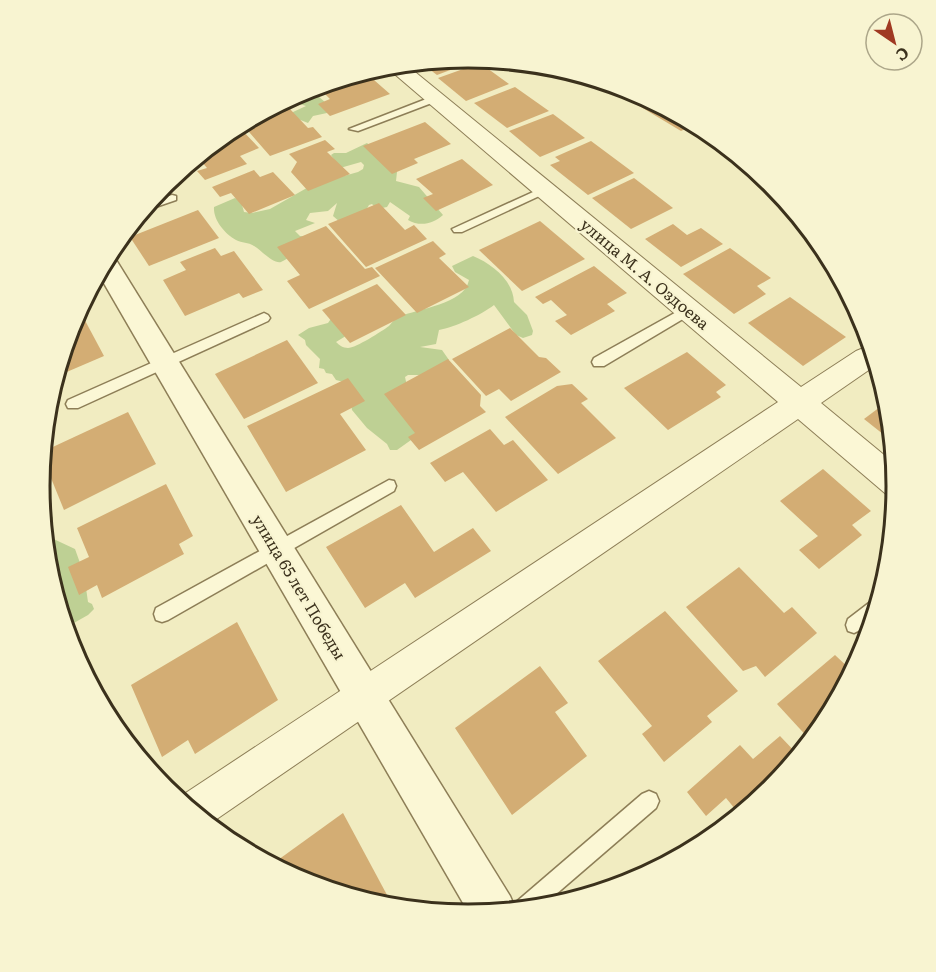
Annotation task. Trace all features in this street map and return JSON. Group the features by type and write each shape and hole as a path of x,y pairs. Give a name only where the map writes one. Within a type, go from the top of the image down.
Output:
{"street":[{"name":"улица М. А. Оздоева","path":"403,73 886,475"},
{"name":"улица 65 лет Победы","path":"110,271 489,904"},
{"path":"199,807 866,358"}],"lane":[{"path":"354,129 434,99"},
{"path":"458,229 544,190"},
{"path":"160,203 172,198"},
{"path":"599,362 688,310"},
{"path":"73,404 264,318"},
{"path":"162,614 389,486"},
{"path":"854,625 866,615"},
{"path":"535,899 649,801"}],"green space":[{"path":"318,95 326,103 327,113 313,116 308,123 293,117 293,112 306,106 299,104"},
{"path":"367,143 397,172 396,181 419,187 443,215 435,221 417,223 408,220 410,216 390,202 387,207 377,209 372,204 369,205 365,212 340,222 333,216 337,203 328,211 310,213 306,220 315,223 295,231 300,236 309,237 281,262 271,259 252,245 238,241 218,222 214,207 235,198 241,201 244,212 252,213 270,209 312,185 358,172 363,169 364,165 361,162 340,168 331,155 346,153"},
{"path":"473,256 494,268 506,280 514,302 527,315 533,331 532,335 523,338 516,335 494,305 468,320 439,330 436,344 420,347 442,350 449,360 422,375 405,377 418,435 397,450 390,450 387,444 367,428 352,410 348,383 336,380 332,374 319,368 320,359 298,335 309,328 328,323 335,313 354,331 336,342 346,348 357,345 389,326 397,318 439,305 459,295 469,280 455,272 452,266"},
{"path":"53,539 75,549 84,574 88,602 94,609 73,624 64,594"}],"building":[{"path":"456,68 437,75 429,69"},
{"path":"466,68 487,68 509,84 466,101 438,78"},
{"path":"373,79 390,94 330,116 318,104 330,99 324,93"},
{"path":"515,87 549,111 507,128 474,103"},
{"path":"636,104 653,111 685,129 681,131"},
{"path":"290,109 308,128 313,127 322,137 270,156 248,131"},
{"path":"553,114 585,138 540,157 509,131"},
{"path":"425,122 451,144 414,159 418,163 392,174 363,146"},
{"path":"244,133 259,148 240,156 247,164 205,180 197,171 207,168 202,163"},
{"path":"325,140 335,149 327,152 350,174 308,191 291,172 297,162 289,154"},
{"path":"591,141 634,173 588,195 550,165 560,161 555,157"},
{"path":"462,159 493,185 436,211 423,198 433,194 416,179"},
{"path":"254,170 260,177 273,172 295,195 249,214 231,193 220,197 212,187"},
{"path":"634,178 673,208 631,229 592,198"},
{"path":"379,203 405,230 414,225 427,239 366,267 328,224"},
{"path":"198,210 219,238 149,266 131,238"},
{"path":"540,221 585,259 522,291 479,250"},
{"path":"673,224 687,235 701,228 723,244 681,267 645,239"},
{"path":"326,226 365,269 372,267 380,276 309,309 287,281 300,275 277,247"},
{"path":"433,241 446,254 439,258 469,287 417,313 375,268"},
{"path":"215,248 221,256 234,251 263,290 243,298 239,293 185,316 163,280 186,270 180,262"},
{"path":"730,248 771,278 757,286 766,294 734,314 683,274"},
{"path":"594,266 627,293 607,304 615,311 571,335 555,321 567,315 551,300 543,304 535,297"},
{"path":"377,284 406,315 350,343 322,310"},
{"path":"790,297 846,337 803,366 748,323"},
{"path":"84,319 104,356 66,372"},
{"path":"510,328 539,357 546,358 561,372 511,401 499,389 486,396 452,359"},
{"path":"287,340 318,383 244,419 215,374"},
{"path":"687,352 726,385 716,392 721,397 668,430 624,388"},
{"path":"448,359 481,395 480,406 486,412 419,450 408,437 415,433 384,394"},
{"path":"348,378 365,401 340,414 366,450 286,492 247,426"},
{"path":"572,384 588,399 581,403 616,438 558,474 505,417 557,386"},
{"path":"879,408 883,434 864,419"},
{"path":"128,412 156,464 64,510 50,476 51,448"},
{"path":"490,429 504,445 513,440 548,480 496,512 463,472 445,482 430,463"},
{"path":"823,469 871,511 852,525 862,535 819,569 799,550 818,536 780,501"},
{"path":"166,484 193,536 179,544 184,554 102,598 97,585 79,595 68,567 89,557 77,528"},
{"path":"401,505 434,552 473,528 491,551 415,598 405,583 365,608 326,547"},
{"path":"739,567 784,613 792,607 817,633 765,677 756,666 743,671 686,607"},
{"path":"665,611 738,691 707,716 712,722 664,762 642,734 652,726 598,661"},
{"path":"237,622 278,700 195,754 188,740 162,757 131,685"},
{"path":"835,655 846,665 805,734 777,704"},
{"path":"540,666 568,703 555,712 587,756 512,815 455,728"},
{"path":"780,736 793,750 764,782 735,809 726,798 706,816 687,792 740,745 753,759"},
{"path":"343,813 388,896 333,882 279,859"}]}
